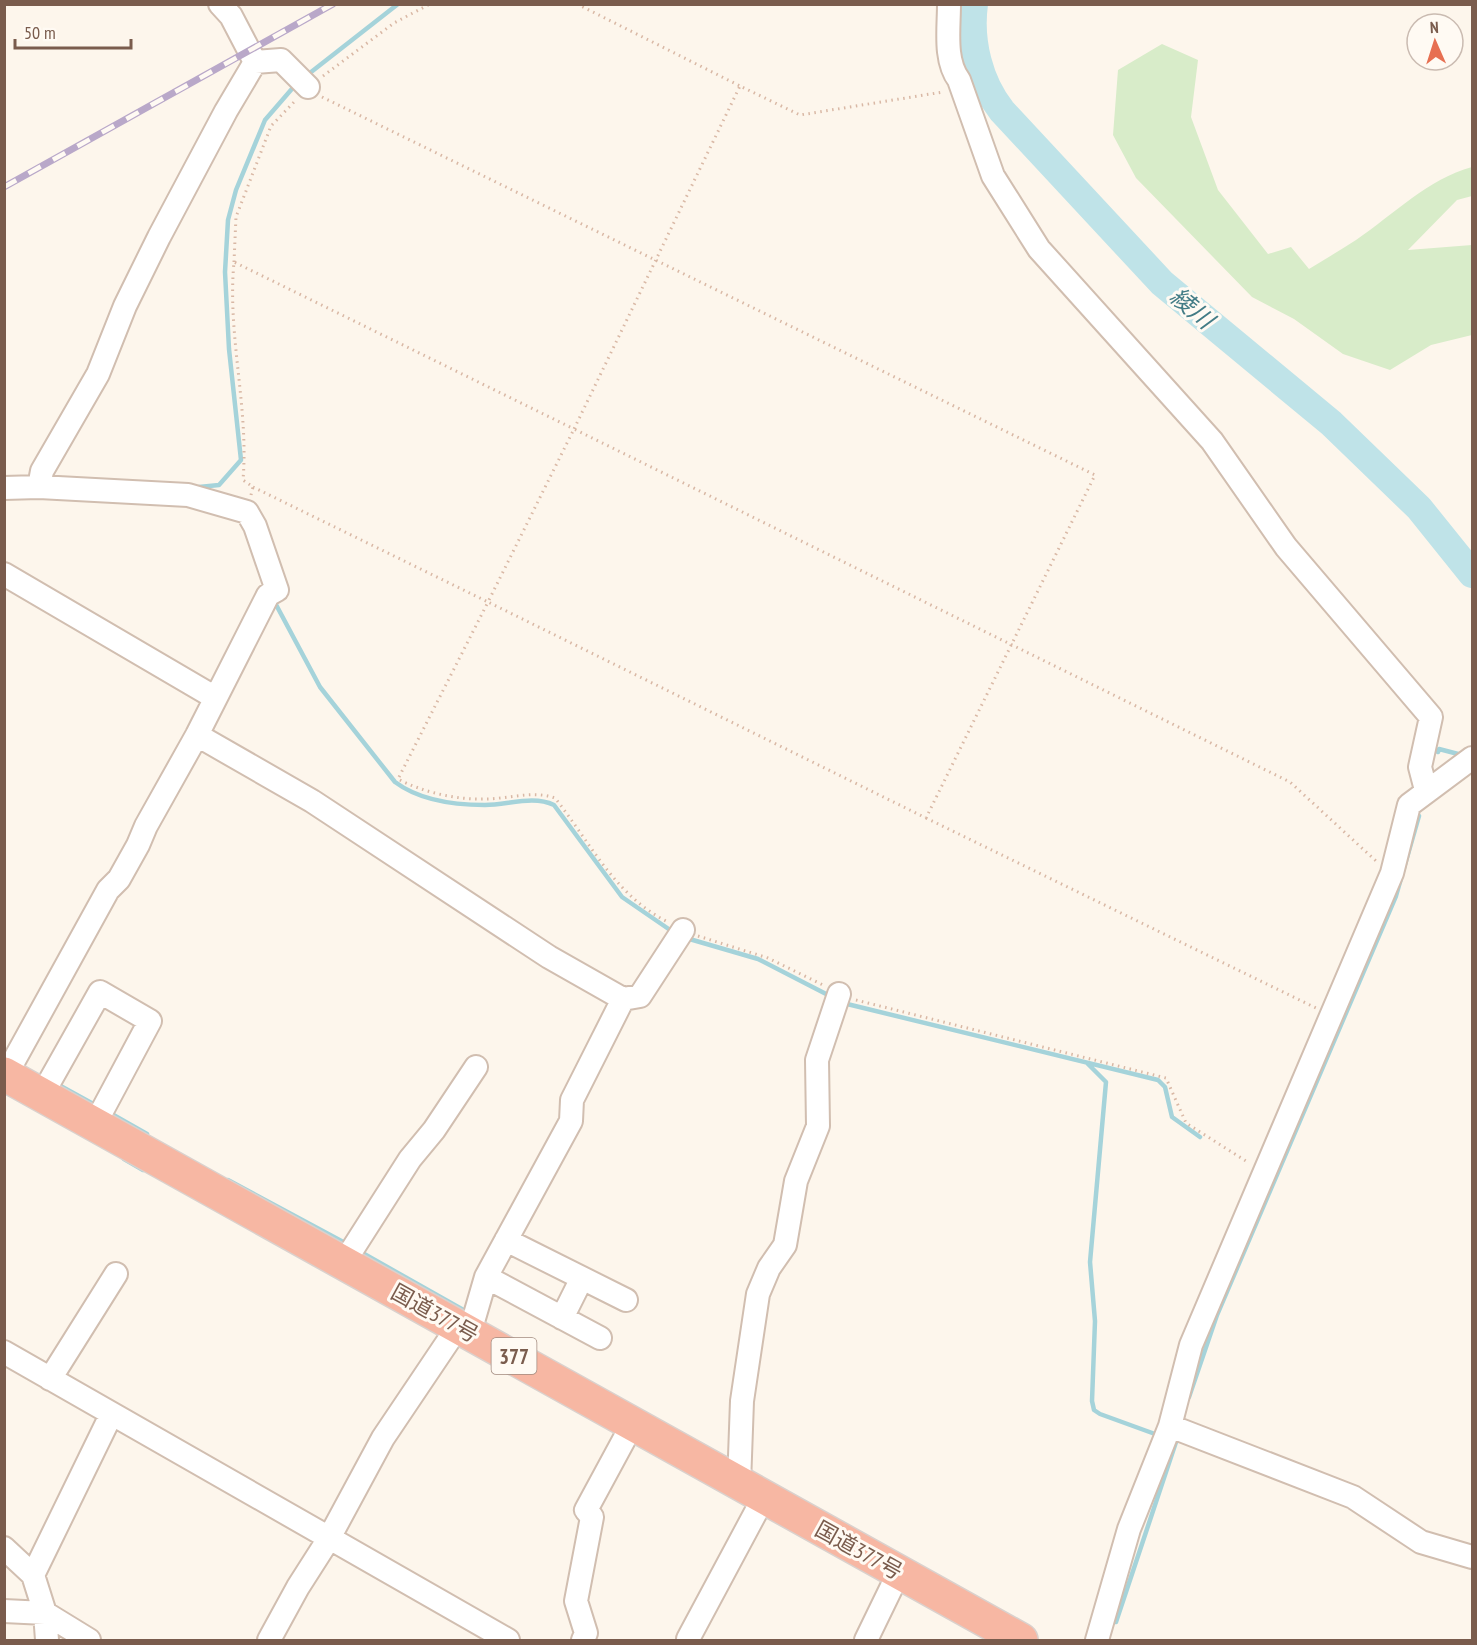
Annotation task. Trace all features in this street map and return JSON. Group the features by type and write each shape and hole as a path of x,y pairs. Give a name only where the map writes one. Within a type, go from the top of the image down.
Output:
{"highway":[{"name":"国道377号","path":"5,1074 48,1085 350,1253 464,1329 1022,1641"}],"street":[{"path":"220,4 231,16 255,62"},
{"path":"949,4 948,43 952,71 962,90 993,176 1039,249 1212,441 1286,548 1431,717 1419,767 1432,787"},
{"path":"255,62 282,60 304,81"},
{"path":"40,479 98,374 116,325 159,237 226,111 255,62"},
{"path":"4,488 40,479 188,495 247,512 255,526 277,590 270,594 119,879 108,890 5,1074"},
{"path":"4,574 214,697"},
{"path":"197,735 312,801 549,957 622,999 640,996 681,934"},
{"path":"1097,1641 1129,1529 1176,1429 1191,1345 1392,873 1409,805 1473,758"},
{"path":"48,1085 100,992 150,1021 100,1114"},
{"path":"688,1639 752,1491 742,1401 758,1294 769,1268 785,1245 796,1181 818,1126 817,1060 838,998"},
{"path":"268,1641 328,1540 383,1438 464,1329 486,1277 571,1121 572,1100 622,999"},
{"path":"350,1253 410,1159 441,1121 476,1067"},
{"path":"506,1240 626,1300"},
{"path":"50,1379 116,1274"},
{"path":"486,1277 600,1338"},
{"path":"562,1317 582,1278"},
{"path":"4,1352 328,1540 508,1641"},
{"path":"47,1641 38,1613 33,1575 111,1415"},
{"path":"583,1641 586,1633 576,1601 592,1518 586,1510 633,1424"},
{"path":"1176,1429 1353,1497 1421,1542 1473,1557"},
{"path":"4,1548 33,1575"},
{"path":"866,1641 899,1572"},
{"path":"4,1611 38,1613 89,1641"},
{"path":"34,1641 38,1613"}],"path":[{"path":"430,4 394,23 304,81 271,126 237,217 234,262 234,341 246,445 243,480 253,487 1332,1016"},
{"path":"577,4 800,115 962,90"},
{"path":"304,81 316,94 1095,475 926,818"},
{"path":"740,86 574,429 398,779 412,786 483,800 544,794 555,798 602,864 627,893 681,934 768,958 800,971 838,998 1166,1078 1186,1123 1266,1173"},
{"path":"234,262 1290,782 1392,873"},
{"path":"247,512 253,487"}],"green space":[{"path":"1162,44 1198,60 1191,117 1218,190 1268,254 1291,247 1309,269 1356,240 1426,189 1472,167 1472,196 1457,200 1408,250 1472,245 1472,335 1431,345 1390,370 1343,354 1294,319 1252,297 1136,178 1113,135 1118,70"}],"waterway":[{"path":"306,76 398,4"},
{"name":"綾川","path":"974,4 973,32 978,60 987,87 1002,111 1162,283 1331,423 1419,508 1472,574"},
{"path":"199,487 219,485 241,460 229,349 225,272 228,220 236,190 265,120 297,83"},
{"path":"273,599 320,687 395,782 426,797 462,804 494,805 538,801 554,805 622,897 673,932"},
{"path":"1438,752 1439,749 1462,755"},
{"path":"1189,1397 1217,1315 1396,896 1419,816"},
{"path":"686,938 758,959 830,996"},
{"path":"843,1003 1158,1080 1165,1087 1172,1117 1200,1137"},
{"path":"1087,1063 1106,1082 1090,1262 1095,1321 1092,1401 1094,1410 1100,1414 1155,1434"},
{"path":"57,1084 97,1106"},
{"path":"110,1113 147,1134"},
{"path":"124,1159 143,1170"},
{"path":"228,1180 347,1244"},
{"path":"359,1251 467,1312"},
{"path":"1116,1622 1176,1442"}],"railway":[{"path":"4,187 333,4"}]}
